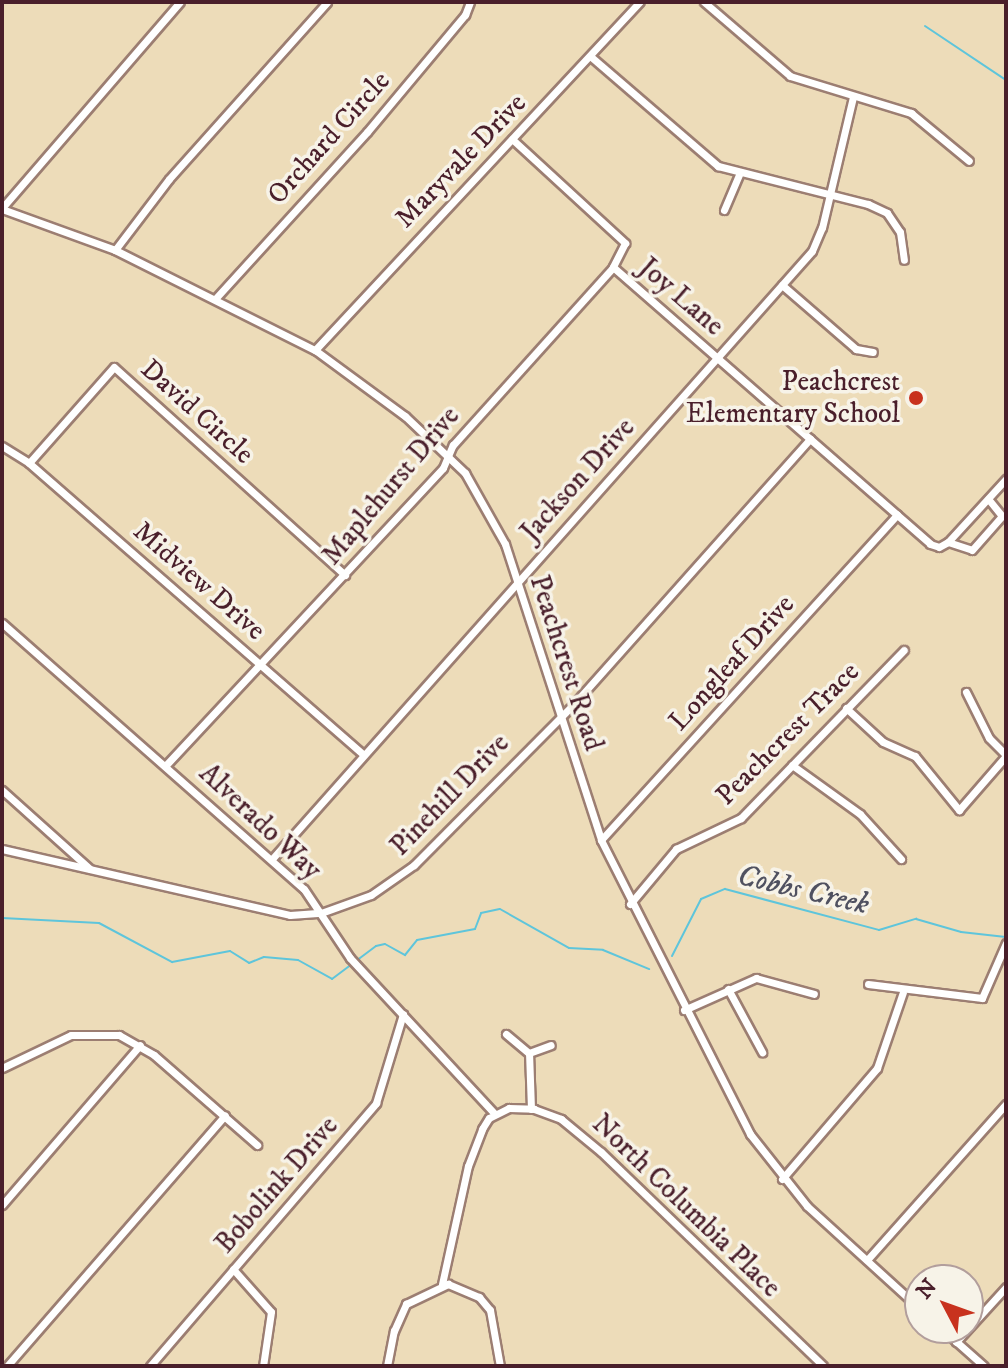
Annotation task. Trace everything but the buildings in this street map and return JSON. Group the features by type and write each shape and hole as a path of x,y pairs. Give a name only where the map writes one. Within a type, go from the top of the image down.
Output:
{"street":[{"path":"2,208 180,2"},
{"path":"115,250 169,179 327,2"},
{"name":"Orchard Circle","path":"215,299 367,132 465,15 470,2"},
{"name":"Maryvale Drive","path":"315,350 640,2"},
{"path":"704,2 790,76 911,113 969,161"},
{"path":"590,56 705,157 739,174 830,195 887,213 900,232 904,260"},
{"name":"Jackson Drive","path":"272,859 812,251 830,195 853,97"},
{"name":"Joy Lane","path":"512,139 625,243 613,267 930,544 939,547 948,542"},
{"path":"724,210 739,174"},
{"name":"Peachcrest Road","path":"2,208 115,250 315,350 353,373 449,455 493,513 601,840 630,904 750,1134 782,1179 904,1294"},
{"name":"Maplehurst Drive","path":"166,765 345,575 613,267"},
{"path":"782,285 856,349 873,352"},
{"name":"David Circle","path":"29,463 114,367 345,575"},
{"name":"Pinehill Drive","path":"2,849 257,909 321,913 397,880 559,716 810,439"},
{"name":"Midview Drive","path":"2,446 29,463 363,754"},
{"path":"988,499 1002,516 972,550 948,542 1006,479"},
{"name":"Longleaf Drive","path":"601,840 897,515"},
{"name":"Alverado Way","path":"2,623 272,859 321,913 350,958 495,1114"},
{"name":"Peachcrest Trace","path":"630,904 676,849 741,818 904,650"},
{"path":"846,708 883,742 915,756 959,810 1006,756 989,738 966,692"},
{"path":"792,765 860,814 901,859"},
{"path":"2,790 92,870"},
{"path":"868,984 903,992 982,998 1006,943"},
{"path":"684,1010 756,978 814,994"},
{"path":"728,989 762,1052"},
{"path":"782,1179 877,1068 903,992"},
{"name":"Bobolink Drive","path":"150,1366 376,1103 403,1014"},
{"path":"2,1068 71,1035 105,1032 140,1045 257,1145"},
{"path":"442,1284 468,1166 482,1129 495,1114 531,1109 529,1053 506,1034"},
{"path":"2,1205 140,1045"},
{"path":"529,1053 551,1045"},
{"path":"867,1260 1006,1104"},
{"name":"North Columbia Place","path":"531,1109 561,1119 601,1152 823,1366"},
{"path":"7,1366 225,1115"},
{"path":"233,1269 271,1312 263,1366"},
{"path":"387,1366 394,1331 406,1304 442,1284 479,1297 490,1310 500,1366"},
{"path":"984,1311 1006,1287"},
{"path":"958,1344 984,1366"}],"waterway":[{"path":"925,26 1006,80"},
{"name":"Cobbs Creek","path":"672,956 701,899 725,889 879,930 916,919 961,932 1006,937"},
{"name":"Cobbs Creek","path":"2,918 99,923 172,962 230,951 249,963 264,957 298,960 332,979 376,946 385,944 405,955 417,940 475,929 481,913 500,909 569,948 603,950 649,969"}],"place":[{"name":"Peachcrest Elementary School","path":"916,398"}]}
